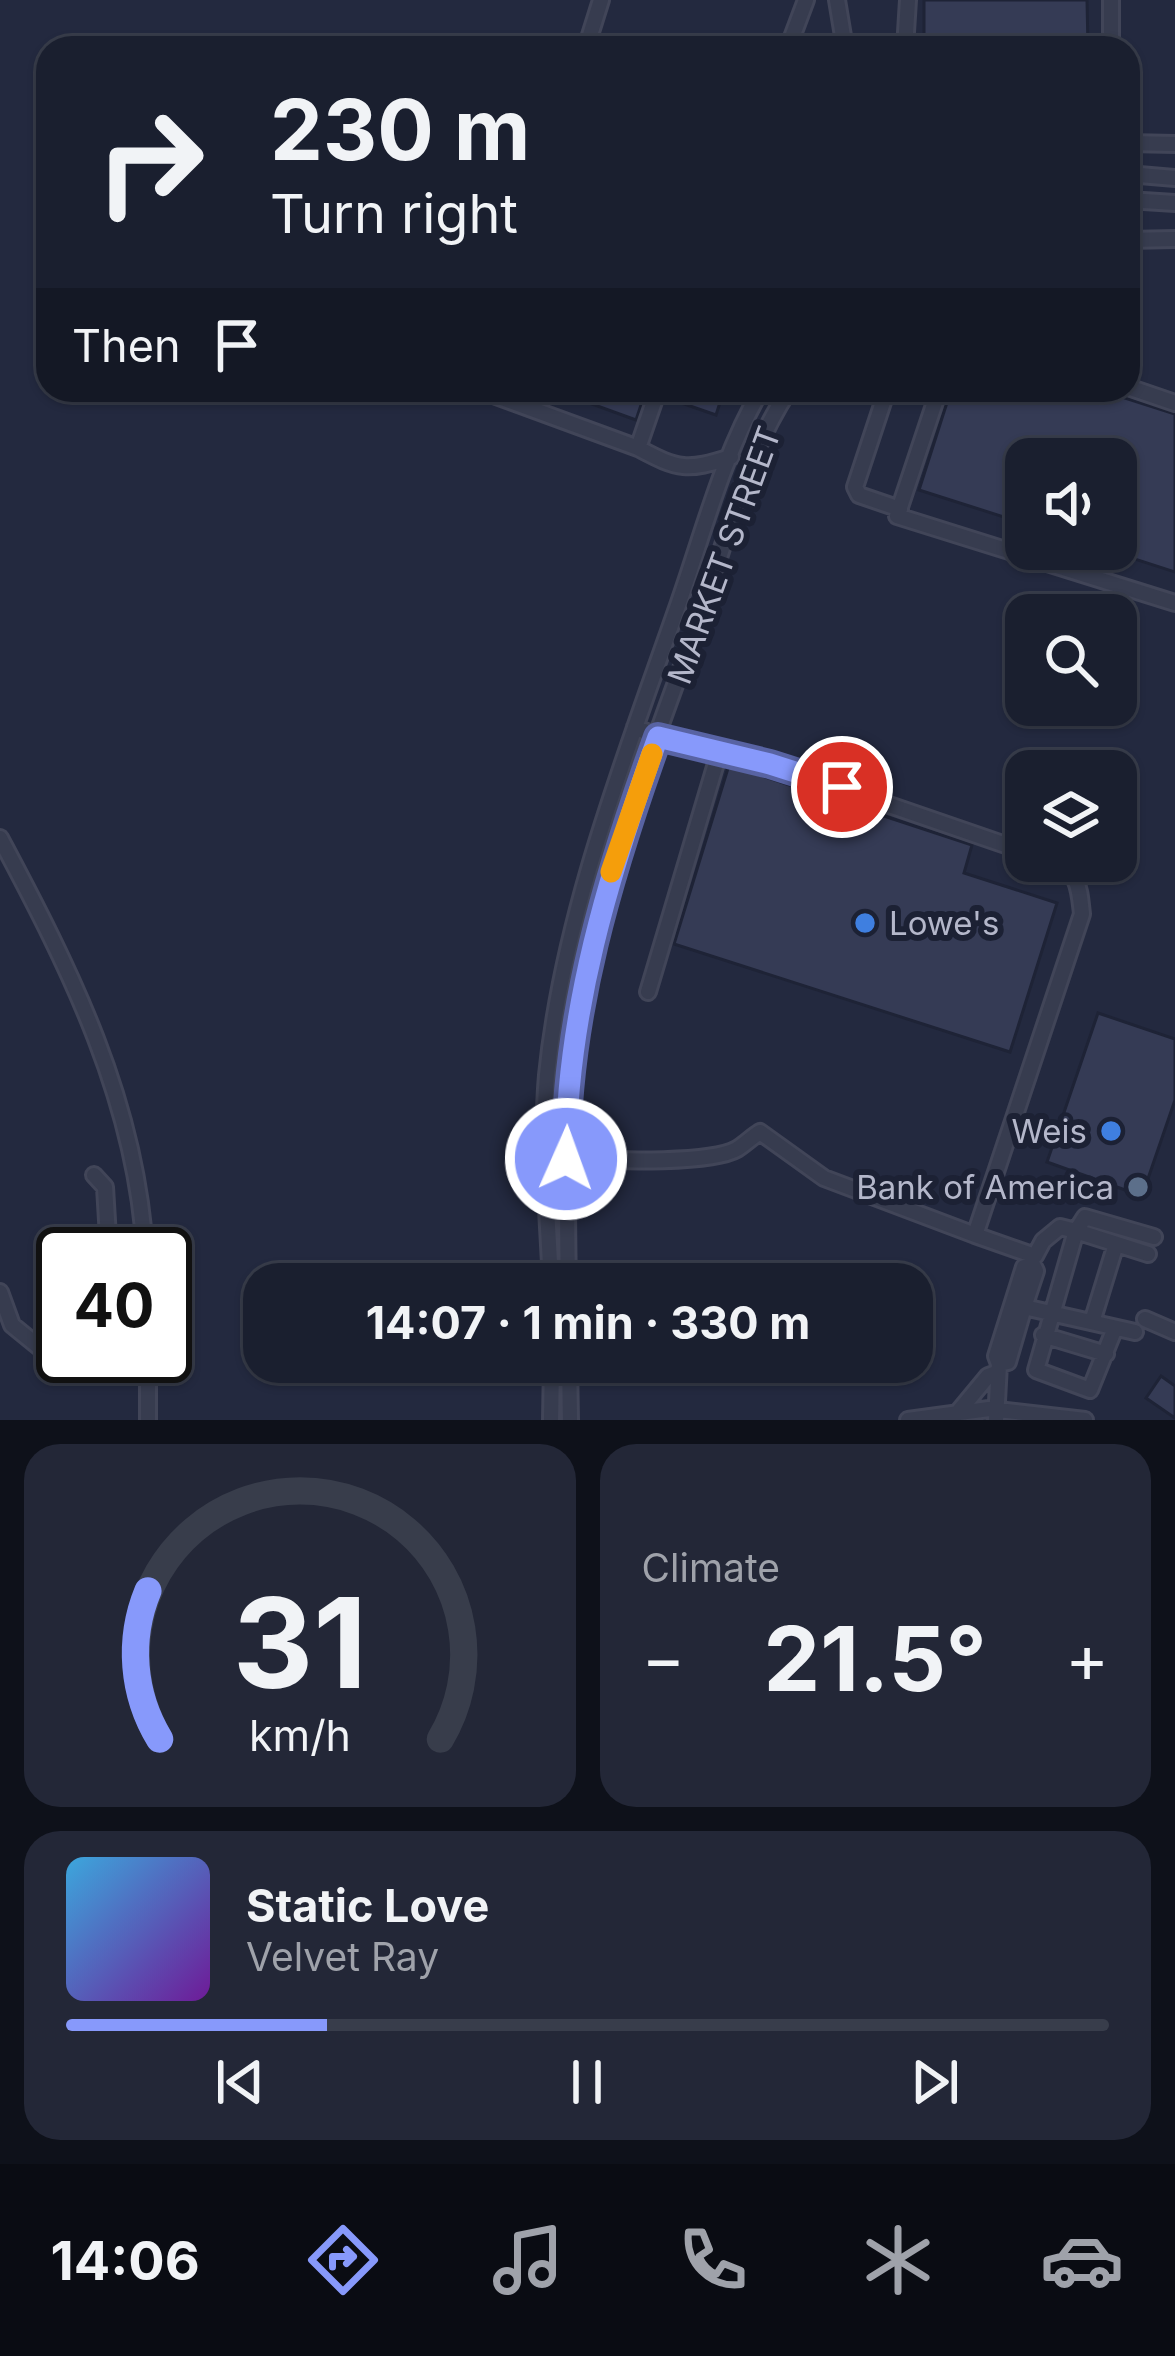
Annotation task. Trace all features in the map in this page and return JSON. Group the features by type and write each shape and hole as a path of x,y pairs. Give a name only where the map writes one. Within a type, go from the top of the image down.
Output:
{"street":[{"path":"590,36 601,0"},
{"path":"792,36 806,0"},
{"path":"837,0 843,36"},
{"path":"906,36 908,0"},
{"path":"1111,0 1111,36"},
{"path":"1140,143 1175,144"},
{"path":"1140,175 1175,178"},
{"path":"1140,201 1175,203"},
{"path":"1140,239 1175,239"},
{"path":"1140,391 1175,403"},
{"path":"513,402 638,448 673,467 695,469 731,457"},
{"path":"638,448 654,402"},
{"name":"MARKET STREET","path":"549,1263 547,1076 584,887 635,727 754,402"},
{"name":"MARKET STREET","path":"568,1263 569,1089 584,981 612,869 753,466 783,402"},
{"path":"883,402 855,487 859,495 900,509"},
{"path":"935,402 897,517 1175,603"},
{"path":"695,469 719,491"},
{"path":"635,727 770,764 1005,845"},
{"path":"648,992 717,760 714,750"},
{"path":"0,838 70,971 104,1056 129,1146 141,1227"},
{"path":"974,1235 1082,914 1078,882"},
{"path":"566,1159 670,1160 717,1154 739,1148 760,1132 824,1178 1034,1260"},
{"path":"94,1175 105,1187 107,1227"},
{"path":"1115,1328 1090,1390 1036,1370 1076,1231 1085,1217 1154,1237"},
{"path":"959,1411 988,1376 1008,1362 1042,1240 1060,1227 1148,1254"},
{"path":"1092,1322 1116,1244"},
{"path":"996,1415 996,1356 1024,1267 1034,1260"},
{"path":"0,1292 18,1332 36,1346"},
{"path":"1024,1307 1135,1332"},
{"path":"1145,1318 1175,1332"},
{"path":"1043,1335 1106,1354"},
{"path":"148,1383 148,1420"},
{"path":"551,1420 552,1383"},
{"path":"569,1383 570,1420"},
{"path":"908,1420 959,1411 1085,1420"}],"building":[{"path":"924,0 1087,0 1088,36 924,36"},
{"path":"586,402 642,402 636,420"},
{"path":"679,402 720,402 716,415"},
{"path":"947,402 1138,402 1175,414 1175,572 1137,560 1137,438 1005,438 1005,517 919,490"},
{"name":"Lowe's","path":"729,765 972,845 964,873 1057,903 1010,1052 674,944"},
{"name":"Weis","path":"1098,1013 1175,1039 1175,1100 1142,1196 1047,1162"},
{"path":"1161,1376 1175,1386 1175,1418 1146,1398"}],"slow traffic":[{"path":"611,872 652,754"}],"place":[{"name":"Lowe's","path":"865,923"},
{"name":"Weis","path":"1111,1131"},
{"name":"Bank of America","path":"1138,1187"}],"route":[{"path":"566,1159 569,1089 584,981 612,869 658,737 842,787"}]}
